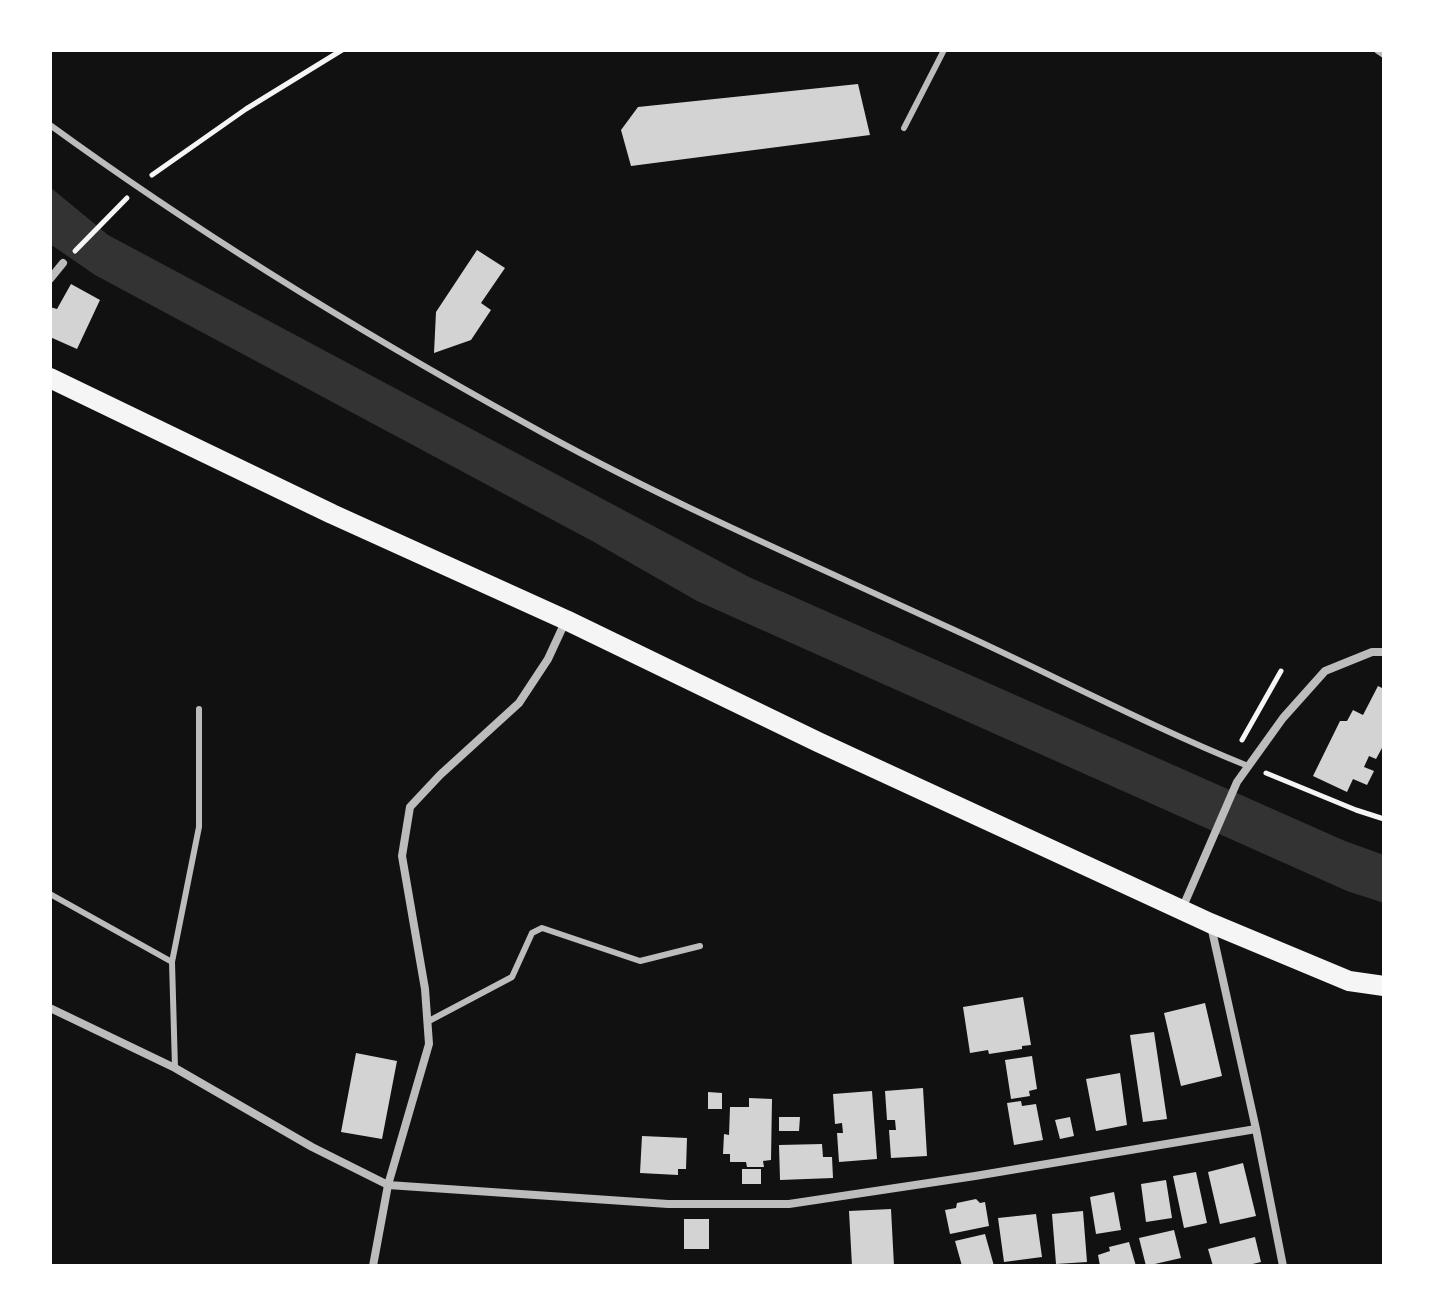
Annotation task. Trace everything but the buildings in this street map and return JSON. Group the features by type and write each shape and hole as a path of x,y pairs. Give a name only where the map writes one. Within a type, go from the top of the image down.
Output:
{"main road":[{"path":"50,378 332,514 566,620 818,742 1210,923 1349,981 1384,986"}],"street":[{"path":"1378,50 1384,54"},
{"path":"50,279 63,263"},
{"path":"373,1266 388,1185 429,1044 425,989 402,856 410,807 519,703 548,659 566,620"},
{"path":"1182,909 1237,782 1283,718 1325,671 1372,652 1384,652"},
{"path":"1210,923 1283,1266"},
{"path":"50,1008 175,1068 312,1147 388,1185 668,1204 789,1204 1256,1129"}],"lane":[{"path":"904,128 944,50"},
{"path":"50,125 137,187 287,284 526,424 705,513 1248,766"},
{"path":"175,1068 172,962 199,827 199,709"},
{"path":"50,894 172,962"},
{"path":"427,1022 512,977 532,933 542,928 640,961 700,946"}],"path":[{"path":"63,263 137,187 165,164 342,50"},
{"path":"1231,759 1281,671"},
{"path":"1248,766 1384,819"}],"shaded area":[{"path":"50,187 108,235 749,577 1345,841 1384,855 1384,903 1347,891 697,601 594,542 95,275 50,244"}]}
